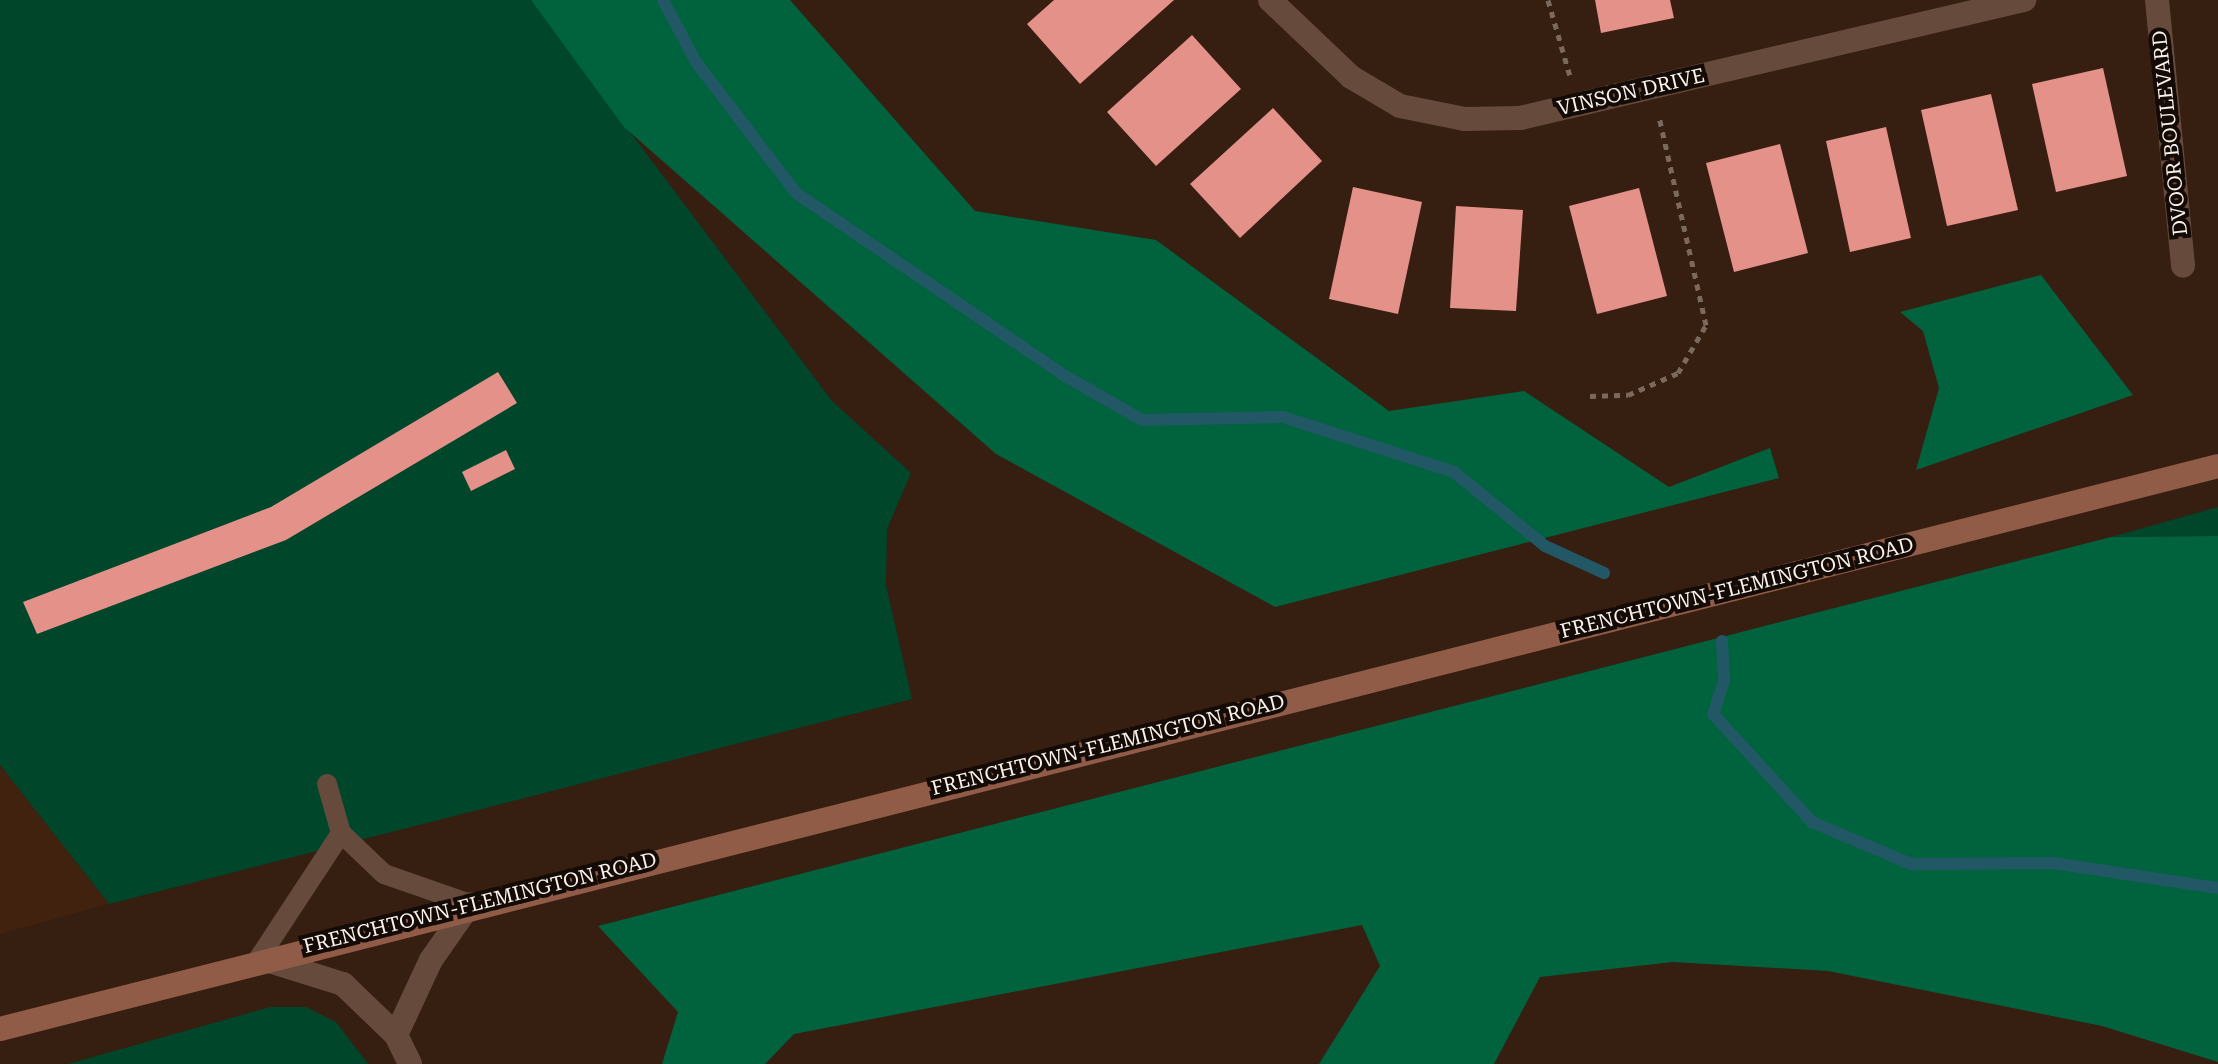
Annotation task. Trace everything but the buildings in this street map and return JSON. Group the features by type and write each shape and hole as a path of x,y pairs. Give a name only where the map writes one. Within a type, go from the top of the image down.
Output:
{"main road":[{"name":"FRENCHTOWN-FLEMINGTON ROAD","path":"0,1029 470,904 2218,466"}],"street":[{"name":"VINSON DRIVE","path":"1270,0 1305,39 1400,106 1465,119 1520,118 2024,0"},
{"name":"DVOOR BOULEVARD","path":"2157,0 2183,266"},
{"path":"396,1035 431,960 470,904"},
{"path":"259,958 343,984 396,1035 410,1064"}],"lane":[{"path":"327,784 341,833 401,884 470,904"},
{"path":"259,958 341,833"}],"path":[{"path":"1548,0 1576,105"},
{"path":"1590,396 1628,395 1678,373 1706,325 1651,88"}],"shaded area":[{"path":"0,765 109,904 0,934"}],"green space":[{"path":"0,0 531,0 832,401 911,473 887,529 886,585 912,699 109,904 0,765"},
{"path":"531,0 790,0 975,211 1156,240 1389,411 1524,391 1669,487 1770,448 1779,478 1275,607 996,454 624,127"},
{"path":"2041,275 2133,395 1916,470 1939,388 1923,331 1900,312"},
{"path":"2218,507 2218,536 2111,537"},
{"path":"2218,536 2218,1062 2102,1026 1828,971 1673,962 1540,977 1494,1064 1319,1064 1380,966 1362,925 794,1034 765,1064 662,1064 678,1012 598,926 2111,537"},
{"path":"270,1007 306,1007 336,1022 368,1064 68,1064"}],"waterway":[{"path":"663,0 696,62 796,193 1067,377 1142,420 1283,417 1454,472 1545,546 1604,573"},
{"path":"1722,641 1724,681 1713,714 1812,822 1911,864 2053,863 2218,888"}]}
